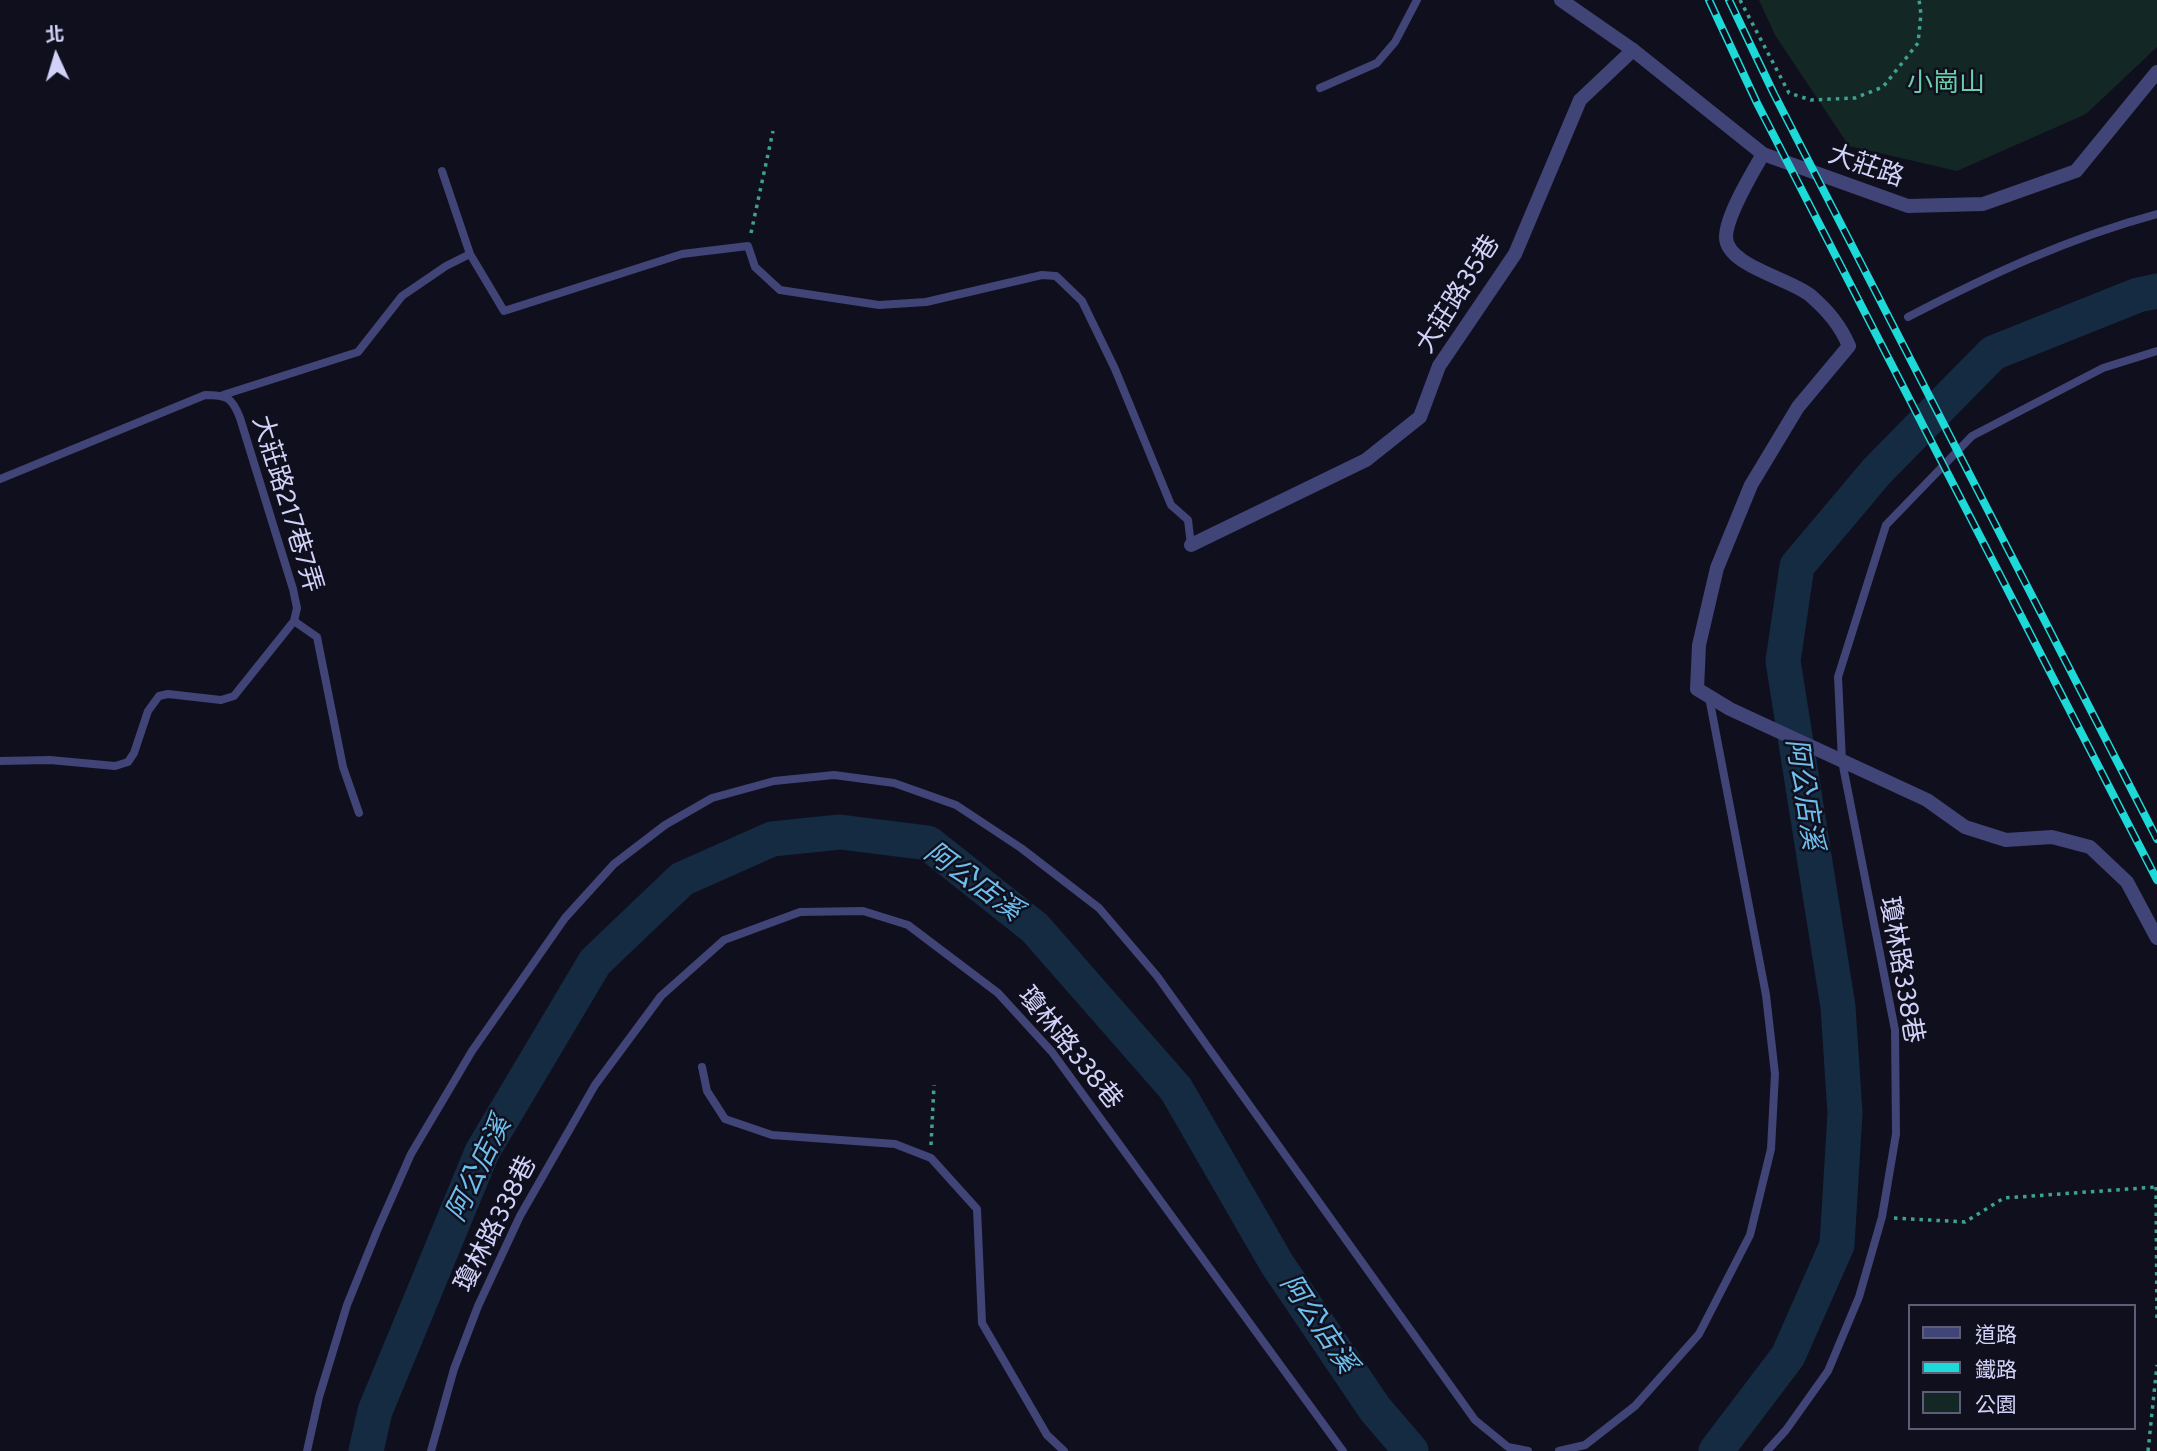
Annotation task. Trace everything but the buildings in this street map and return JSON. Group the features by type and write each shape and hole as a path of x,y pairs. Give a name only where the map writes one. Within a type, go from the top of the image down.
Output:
{"street":[{"name":"大莊路","path":"1561,0 1633,50 1763,154 1908,206 1983,204 2076,171 2157,72"},
{"name":"大莊路35巷","path":"1191,545 1366,460 1420,417 1439,366 1516,254 1580,100 1633,50"},
{"path":"1763,154 1728,225 1726,239 1730,250 1742,260 1809,294 1841,326 1849,346 1798,407 1751,485 1722,556 1699,645 1697,689 1730,709 1927,800 1965,827 2006,840 2052,837 2090,847 2127,882 2157,938"}],"lane":[{"path":"1320,88 1377,63 1395,43 1417,0"},
{"path":"442,171 470,254 504,311 682,254 748,246 755,267 780,290 879,305 926,302 1042,275 1056,276 1082,301 1115,369 1171,505 1188,520 1191,545"},
{"path":"1908,317 1987,276 2106,228 2157,214"},
{"path":"223,395 358,352 402,296 446,266 470,254"},
{"name":"瓊林路338巷","path":"1767,1451 1786,1430 1828,1371 1859,1297 1882,1217 1896,1133 1895,1030 1840,760 1839,677 1886,525 1972,436 2103,368 2157,351"},
{"name":"大莊路217巷7弄","path":"0,479 205,395 223,395 234,404 240,418 297,608 294,621 234,696 221,700 168,694 159,696 148,712 134,753 128,762 115,766 50,760 0,761"},
{"path":"294,621 317,637 343,767 359,813"},
{"path":"1559,1451 1584,1445 1635,1406 1699,1334 1750,1235 1771,1149 1775,1074 1766,995 1709,696"},
{"path":"307,1451 319,1397 346,1305 411,1154 472,1051 565,918 614,864 665,825 712,798 774,781 834,775 894,783 956,804 1021,848 1099,908 1157,976 1475,1420 1508,1447 1528,1451"},
{"name":"瓊林路338巷","path":"431,1451 454,1369 478,1306 520,1216 595,1086 661,996 724,940 800,912 863,911 908,925 998,993 1052,1052 1343,1451"},
{"path":"702,1068 707,1091 725,1119 772,1135 895,1144 931,1158 977,1209 982,1323 1047,1435 1064,1451"}],"path":[{"path":"1740,0 1789,93 1811,100 1855,98 1883,87 1918,43 1921,14 1919,0"},
{"path":"748,246 773,131"},
{"path":"931,1158 934,1085"},
{"path":"1882,1217 1965,1222 2004,1198 2157,1187 2157,1323"},
{"path":"2148,1451 2157,1365"}],"green space":[{"name":"小崗山","path":"1759,0 2157,0 2157,47 2086,114 1957,171 1849,146 1775,35"}],"waterway":[{"name":"阿公店溪","path":"1716,1451 1788,1356 1837,1245 1845,1113 1838,1007 1783,661 1797,566 1877,471 1993,353 2138,295 2157,291"},
{"name":"阿公店溪","path":"366,1451 375,1411 482,1152 595,962 682,879 772,839 840,832 928,843 1035,928 1176,1089 1277,1264 1375,1409 1411,1451"}],"railway":[{"path":"1709,0 1757,103 2157,880"},
{"path":"1729,0 1774,94 2157,839"}]}
